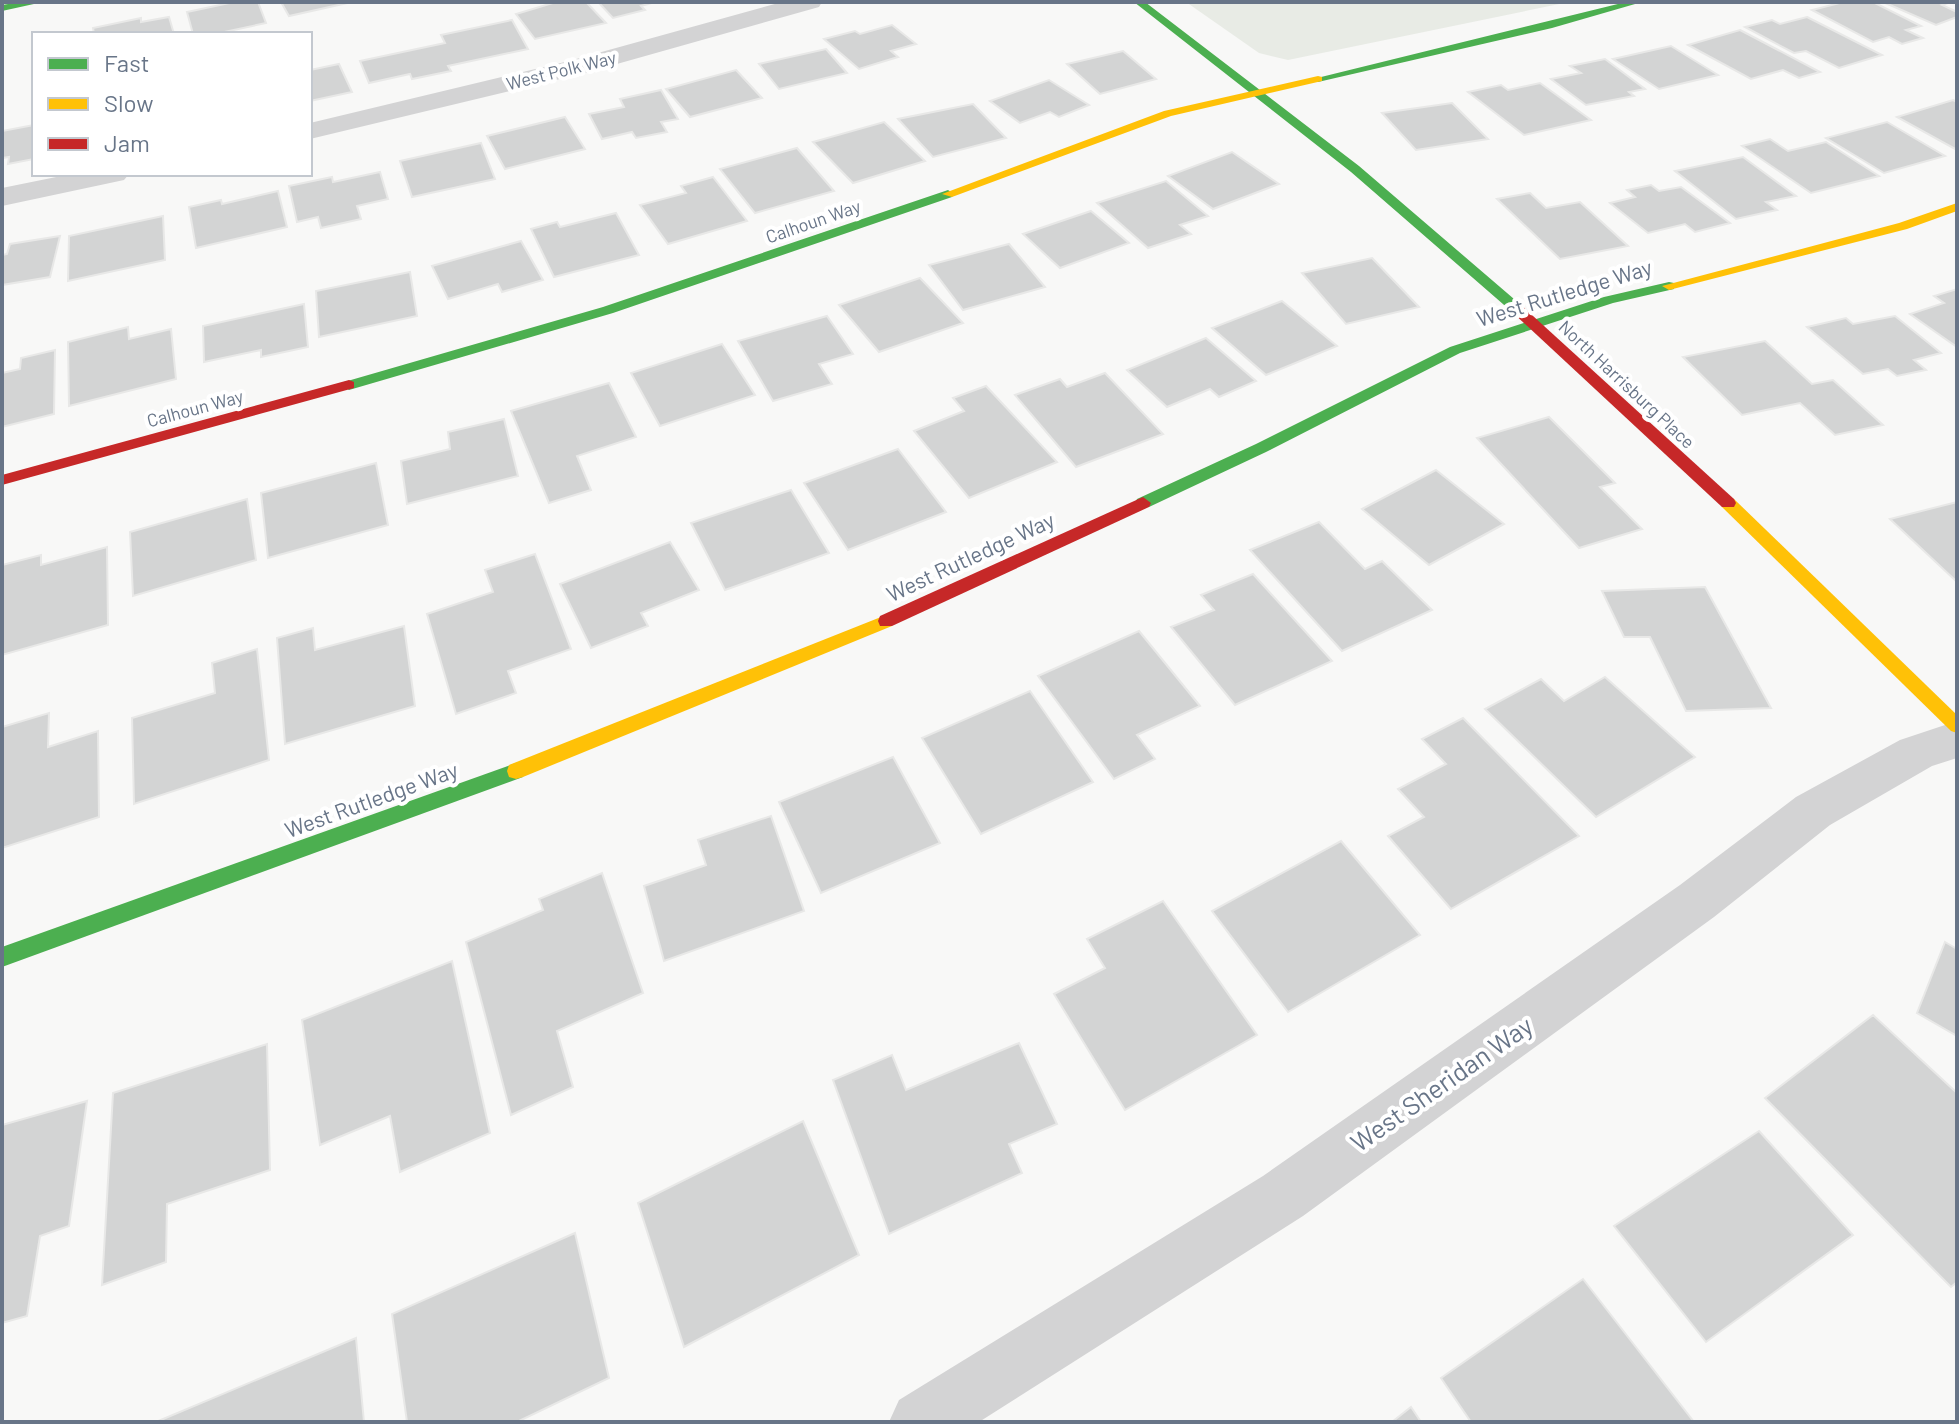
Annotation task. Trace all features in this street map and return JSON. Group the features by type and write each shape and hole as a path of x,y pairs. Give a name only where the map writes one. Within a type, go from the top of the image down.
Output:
{"street":[{"path":"2,8 38,2"},
{"name":"West Polk Way","path":"312,131 576,67 810,2"},
{"name":"North Harrisburg Place","path":"1139,2 1255,90 1534,324 1843,613 1957,726"},
{"name":"Calhoun Way","path":"2,480 261,411 608,310 1026,168 1168,113 1255,90 1552,25 1637,2"},
{"path":"2,197 104,176"},
{"name":"West Rutledge Way","path":"2,957 515,772 884,622 1261,448 1455,350 1609,300 1761,264 1957,207"},
{"name":"West Sheridan Way","path":"921,1422 1283,1196 1697,901 1813,811 1916,753 1957,739"}],"shaded area":[{"path":"1186,2 1569,2 1288,60 1259,53"}],"building":[{"path":"234,2 258,2 266,23 224,32 192,32 187,12"},
{"path":"281,2 352,2 289,16"},
{"path":"556,2 586,2 606,23 535,39 516,14"},
{"path":"598,2 655,2 641,6 645,10 613,18"},
{"path":"1832,2 1873,2 1921,26 1906,30 1923,38 1902,44 1889,37 1873,42 1812,10 1836,4"},
{"path":"1883,2 1951,2 1942,5 1957,12 1957,17 1936,25"},
{"path":"169,17 173,32 94,32 93,28 141,18 141,22"},
{"path":"1807,17 1882,55 1839,68 1806,51 1794,53 1745,27 1772,20 1780,24"},
{"path":"512,20 528,49 448,66 451,71 412,79 410,74 369,83 360,61 445,43 441,35"},
{"path":"892,25 916,44 891,51 898,57 859,69 824,39 855,31 860,34"},
{"path":"1740,30 1820,72 1799,78 1783,70 1751,79 1688,45"},
{"path":"1671,46 1718,75 1659,89 1613,59"},
{"path":"826,49 847,73 779,89 759,64"},
{"path":"1123,51 1156,79 1100,94 1067,64"},
{"path":"1605,59 1645,89 1629,92 1634,96 1586,105 1551,79 1581,73 1570,66"},
{"path":"339,64 352,92 312,101 312,70"},
{"path":"736,70 762,98 690,117 666,89"},
{"path":"1049,80 1089,105 1059,117 1050,112 1020,123 990,101"},
{"path":"1540,83 1591,120 1524,135 1468,92 1501,85 1508,90"},
{"path":"661,90 678,119 661,122 667,132 636,138 632,132 602,139 589,114 624,107 620,99"},
{"path":"1953,100 1957,102 1957,150 1897,117"},
{"path":"1452,103 1488,139 1416,150 1382,113"},
{"path":"973,104 1006,138 933,157 898,119"},
{"path":"565,117 585,149 505,169 487,136"},
{"path":"884,122 925,161 853,183 813,142"},
{"path":"1887,122 1945,156 1884,173 1826,138"},
{"path":"32,125 32,159 8,164 9,157 2,158 2,131"},
{"path":"1770,139 1788,151 1826,142 1879,176 1811,193 1742,146"},
{"path":"481,143 495,179 412,197 400,161"},
{"path":"797,148 834,191 755,213 720,169"},
{"path":"1232,152 1279,184 1213,209 1168,176"},
{"path":"1743,157 1796,196 1766,202 1777,210 1736,219 1675,171"},
{"path":"380,172 388,199 357,206 361,219 321,228 318,217 297,222 289,186 332,177 333,182"},
{"path":"713,177 747,221 668,244 640,205 686,193 681,186"},
{"path":"1166,181 1208,216 1180,225 1191,234 1148,248 1097,203"},
{"path":"1651,185 1659,191 1681,187 1730,223 1695,232 1685,224 1648,233 1610,203 1635,197 1627,190"},
{"path":"278,191 287,227 196,248 189,207 221,200 222,204"},
{"path":"1530,193 1546,208 1580,202 1628,246 1560,259 1497,199"},
{"path":"1091,211 1129,243 1060,268 1023,234"},
{"path":"616,213 639,255 554,277 531,229 557,222 560,227"},
{"path":"163,216 165,260 68,281 69,236"},
{"path":"60,236 50,277 2,285 2,255 7,254 10,244"},
{"path":"521,241 543,280 502,292 498,284 448,299 432,266"},
{"path":"1009,244 1045,287 963,310 929,265"},
{"path":"1372,258 1419,307 1346,324 1302,273"},
{"path":"410,272 417,316 319,337 316,291"},
{"path":"920,278 963,323 879,352 839,305"},
{"path":"1957,289 1957,347 1910,314 1944,303 1934,296"},
{"path":"1282,301 1337,346 1266,375 1212,328"},
{"path":"304,304 308,347 261,357 261,350 204,362 203,326"},
{"path":"827,316 853,354 819,364 832,384 773,401 738,341"},
{"path":"1895,316 1941,353 1914,360 1926,370 1897,376 1888,369 1863,374 1807,327 1846,318 1853,324"},
{"path":"128,327 129,339 171,329 176,379 69,406 68,342"},
{"path":"1206,338 1256,381 1219,397 1210,389 1167,407 1127,370"},
{"path":"1765,341 1812,384 1833,380 1883,425 1835,435 1800,403 1742,415 1683,357"},
{"path":"722,344 755,395 660,426 631,373"},
{"path":"55,350 54,414 2,427 2,373 20,369 21,358"},
{"path":"1105,373 1163,434 1076,467 1015,395 1060,379 1067,387"},
{"path":"609,383 636,437 577,456 591,490 549,503 511,411"},
{"path":"986,386 1057,462 969,498 914,431 964,411 953,398"},
{"path":"1549,417 1615,483 1600,487 1642,529 1579,548 1477,438"},
{"path":"504,419 518,476 407,504 401,461 450,449 448,432"},
{"path":"898,449 946,512 848,550 804,483"},
{"path":"376,463 388,525 268,558 261,493"},
{"path":"1436,470 1504,524 1429,565 1362,509"},
{"path":"791,490 829,553 725,590 691,523"},
{"path":"247,499 256,560 133,596 130,532"},
{"path":"1957,502 1957,582 1890,519"},
{"path":"1319,522 1365,569 1382,561 1432,610 1342,651 1250,550"},
{"path":"670,542 699,590 641,613 648,626 591,648 560,584"},
{"path":"107,547 108,625 2,655 2,565 41,555 41,565"},
{"path":"535,554 571,649 508,671 516,693 456,714 427,614 493,592 485,570"},
{"path":"1253,574 1332,661 1235,705 1171,627 1214,610 1201,595"},
{"path":"1705,587 1771,708 1686,711 1650,637 1624,637 1602,591"},
{"path":"404,626 415,706 285,744 277,638 313,628 315,650"},
{"path":"1139,631 1200,706 1137,735 1155,759 1114,779 1038,676"},
{"path":"257,649 269,760 134,804 132,718 215,693 212,663"},
{"path":"1605,677 1695,757 1596,817 1485,709 1541,679 1564,701"},
{"path":"1030,691 1093,782 981,834 922,738"},
{"path":"49,713 48,747 98,731 99,817 2,848 2,727"},
{"path":"1463,718 1579,836 1451,909 1388,836 1424,817 1398,789 1446,764 1422,739"},
{"path":"893,757 940,843 821,893 779,802"},
{"path":"771,816 804,911 664,961 644,886 706,865 698,840"},
{"path":"1341,841 1420,935 1288,1012 1212,911"},
{"path":"602,873 643,993 557,1031 573,1087 511,1115 466,942 543,910 539,899"},
{"path":"1163,901 1257,1035 1125,1110 1054,994 1105,968 1087,939"},
{"path":"1945,942 1957,949 1957,1036 1917,1013"},
{"path":"452,961 490,1133 400,1172 390,1116 320,1145 302,1020"},
{"path":"1873,1015 1957,1093 1957,1282 1951,1287 1765,1098"},
{"path":"1019,1043 1057,1124 1009,1144 1022,1173 889,1234 833,1080 892,1055 906,1090"},
{"path":"267,1044 270,1170 167,1204 166,1262 102,1285 113,1093"},
{"path":"87,1101 69,1226 40,1236 27,1316 2,1323 2,1125"},
{"path":"803,1121 859,1255 684,1347 638,1203"},
{"path":"1759,1131 1853,1235 1706,1342 1614,1226"},
{"path":"575,1233 609,1378 517,1422 407,1422 392,1314"},
{"path":"1583,1279 1694,1422 1471,1422 1441,1378"},
{"path":"356,1338 364,1422 156,1422"},
{"path":"1411,1407 1421,1422 1392,1422"}],"traffic: fast":[{"path":"2,8 38,2"},
{"path":"1139,2 1355,169 1516,308"},
{"path":"1318,79 1552,25 1637,2"},
{"path":"349,385 608,310 948,194"},
{"path":"1143,503 1261,448 1455,350 1609,300 1669,286"},
{"path":"2,957 516,771"}],"traffic: slow":[{"path":"948,194 1168,113 1318,79"},
{"path":"1669,286 1903,226 1957,207"},
{"path":"1728,503 1957,726"},
{"path":"516,771 886,621"}],"traffic: jam":[{"path":"1516,308 1728,503"},
{"path":"2,480 349,385"},
{"path":"886,621 1143,503"}]}
